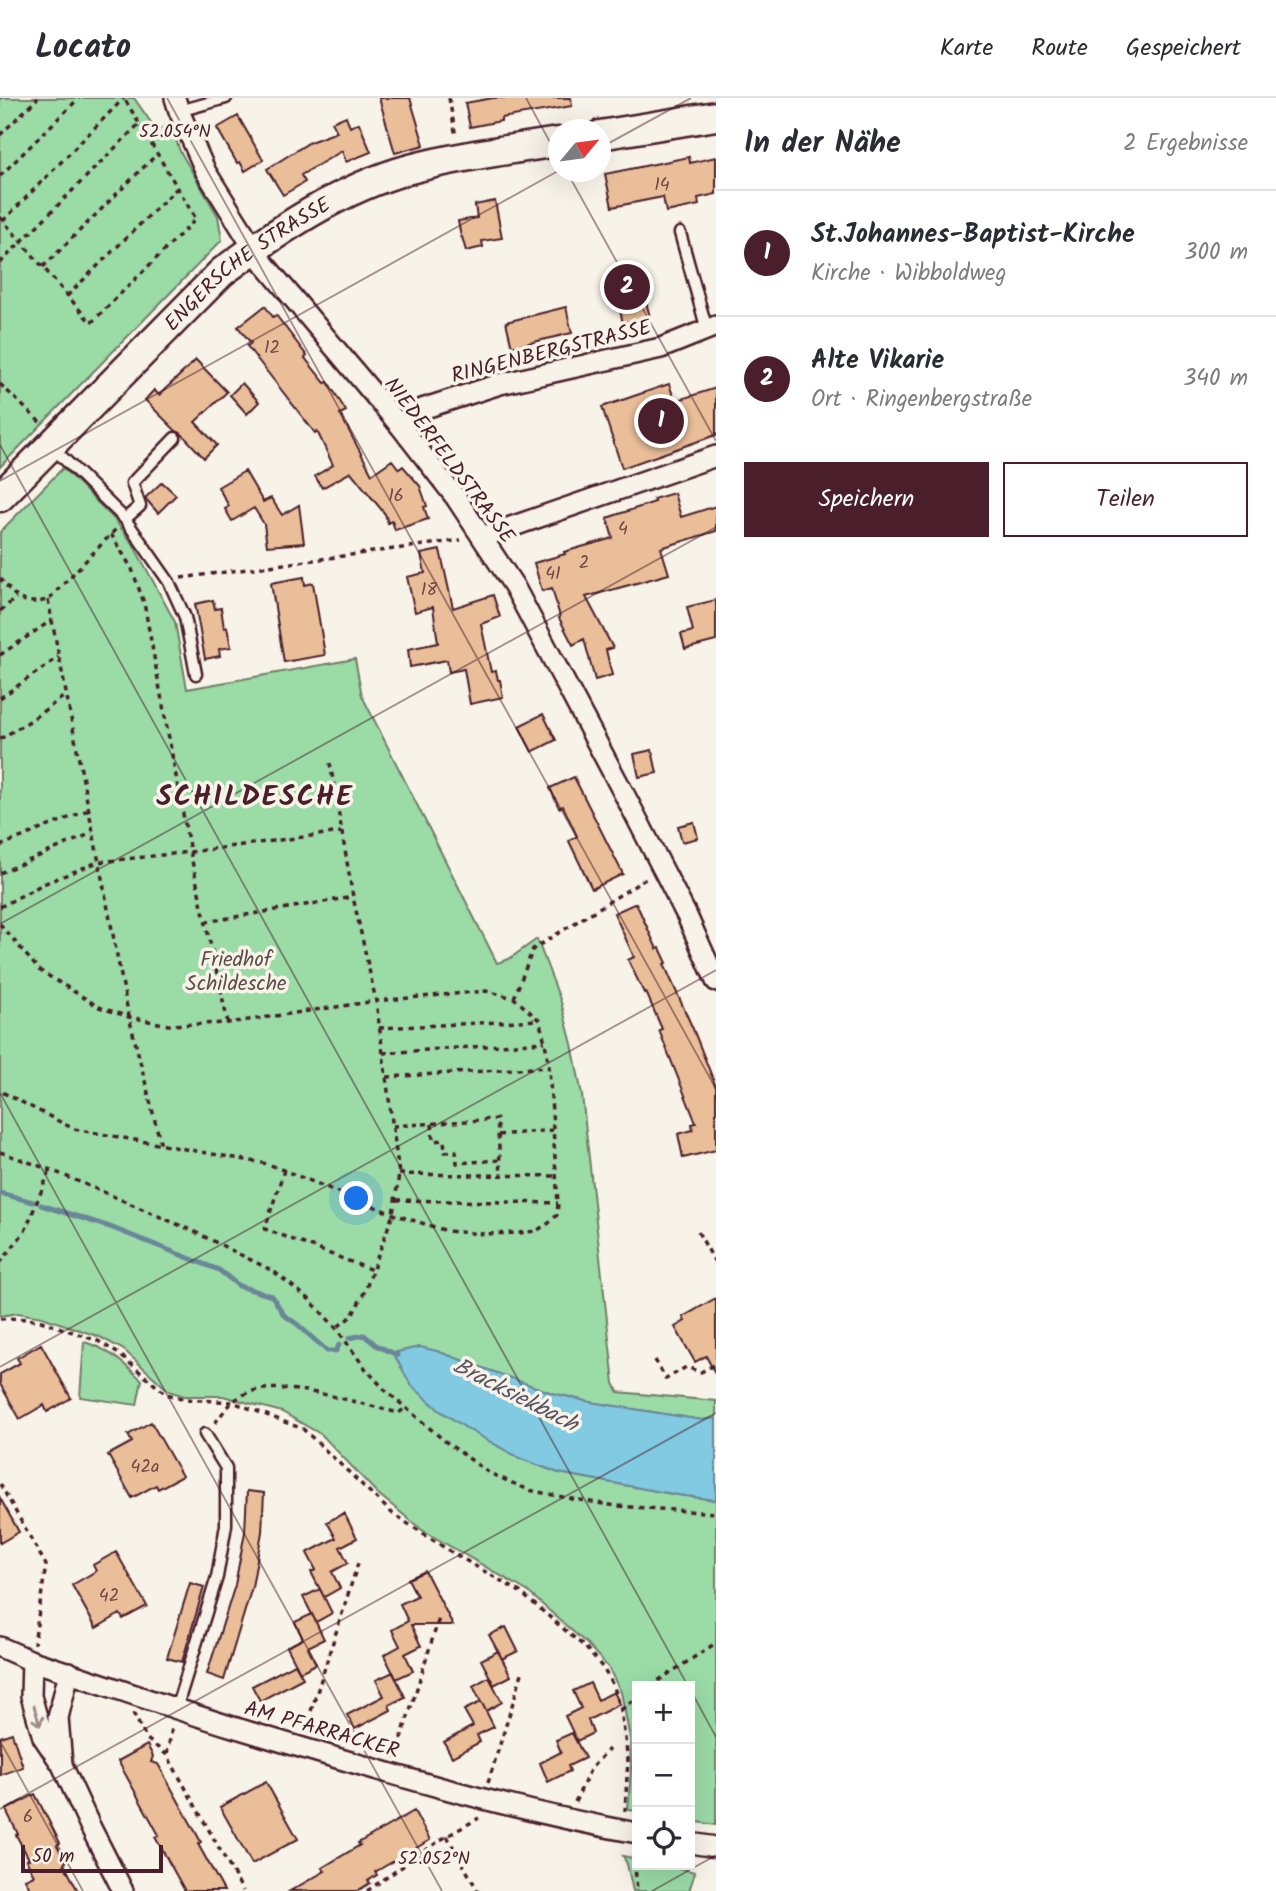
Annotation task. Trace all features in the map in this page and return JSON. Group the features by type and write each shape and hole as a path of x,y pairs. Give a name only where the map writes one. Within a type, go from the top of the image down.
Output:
{"main road":[{"path":"611,133 716,116"},
{"name":"ENGERSCHE STRASSE","path":"0,497 222,272 319,207 409,170 548,144"}],"street":[{"name":"NIEDERFELDSTRASSE","path":"177,105 206,172 265,266 401,427 456,498 520,598 687,916 716,981"},
{"name":"RINGENBERGSTRASSE","path":"401,427 422,409 487,388 661,348 711,328"},
{"path":"482,537 716,456"},
{"name":"AM PFARRACKER","path":"0,1647 32,1661 176,1709 390,1773 568,1820 631,1832"},
{"path":"32,1661 31,1696 43,1737 62,1765 124,1891"},
{"path":"62,1765 58,1718 69,1672"},
{"path":"695,1844 716,1847"}],"lane":[{"path":"177,105 226,98"},
{"path":"680,233 711,328"},
{"path":"125,519 140,506 132,483 175,438"},
{"path":"55,441 125,519 169,582 186,617 196,674"},
{"path":"176,1709 217,1577 226,1525 226,1468 205,1434"}],"path":[{"path":"0,135 38,98"},
{"path":"0,176 79,98"},
{"path":"124,98 139,124 196,219 91,323 1,219 124,98"},
{"path":"449,98 459,159"},
{"path":"0,263 139,124"},
{"path":"43,267 157,154"},
{"path":"67,296 177,188"},
{"path":"0,384 47,429 55,441"},
{"path":"0,578 16,598 34,603 48,600 125,519"},
{"path":"111,534 132,569 144,603 190,852 228,1023"},
{"path":"169,582 178,578 482,537"},
{"path":"0,611 16,598"},
{"path":"48,600 129,1017 161,1145"},
{"path":"0,655 52,620"},
{"path":"0,698 59,657"},
{"path":"0,739 66,695"},
{"path":"330,763 353,897 376,1001 399,1174 393,1214 365,1291 352,1316 336,1328"},
{"path":"0,846 88,810"},
{"path":"0,907 43,884 98,862 341,832"},
{"path":"0,873 92,833"},
{"path":"514,998 533,949 662,868"},
{"path":"205,922 353,897"},
{"path":"0,924 39,970 99,1007 129,1017 168,1025 228,1023 376,1001 486,991 514,998 539,1020 545,1042 549,1067 557,1215 536,1231 484,1234 447,1231 393,1214 268,1164 74,1129 0,1091"},
{"path":"379,1028 539,1020"},
{"path":"383,1053 545,1042"},
{"path":"386,1077 549,1067"},
{"path":"393,1126 497,1119 501,1176"},
{"path":"432,1123 433,1141 444,1140 445,1152 456,1151 457,1163 500,1160"},
{"path":"498,1135 553,1130"},
{"path":"0,1152 51,1170 195,1232 273,1271 309,1299 336,1328 365,1368 405,1408 489,1473 529,1490 617,1506 716,1513"},
{"path":"0,1263 25,1231 51,1170"},
{"path":"284,1170 265,1229 372,1270"},
{"path":"399,1174 556,1176"},
{"path":"395,1200 558,1203"},
{"path":"698,1232 716,1264"},
{"path":"0,1319 41,1321 98,1341 119,1354 166,1394 185,1399 233,1402 303,1429 393,1514 520,1592 585,1647 603,1668 614,1687 621,1710 628,1760 637,1891"},
{"path":"655,1360 666,1379 686,1367 701,1372 716,1364"},
{"path":"205,1434 238,1397 266,1388 303,1390 399,1413 405,1408"},
{"path":"0,1484 46,1565 32,1661"},
{"path":"300,1746 359,1560"},
{"path":"390,1773 440,1615"},
{"path":"658,1681 716,1643"},
{"path":"483,1798 523,1670"},
{"path":"121,1690 147,1739 167,1755 243,1891"},
{"path":"621,1710 632,1700"},
{"path":"167,1755 176,1709"},
{"path":"568,1820 591,1768 609,1749"},
{"path":"368,1891 447,1836 479,1818"},
{"path":"447,1836 478,1891"}],"green space":[{"path":"0,98 134,98 157,131 170,123 180,151 218,216 222,240 0,467"},
{"name":"Friedhof Schildesche","path":"63,468 114,519 133,544 175,622 187,689 355,659 362,696 497,963 509,959 537,939 561,1002 582,1095 614,1383 618,1392 716,1401 716,1418 702,1420 590,1402 552,1393 420,1347 393,1353 439,1410 519,1458 559,1473 716,1500 716,1825 695,1822 695,1681 632,1681 632,1810 628,1810 630,1738 621,1692 608,1667 587,1644 527,1591 422,1530 377,1493 322,1435 282,1412 223,1396 184,1396 169,1391 124,1350 100,1337 42,1317 18,1313 0,1316 0,532"},
{"path":"84,1342 108,1352 142,1380 137,1405 80,1397"},
{"path":"623,1856 632,1858 632,1870 695,1872 689,1891 633,1891"}],"water":[{"path":"420,1347 552,1393 590,1402 702,1420 716,1418 716,1500 559,1473 519,1458 439,1410 411,1385 393,1353"}],"building":[{"path":"379,98 410,98 424,145 395,153"},
{"path":"493,98 571,98 572,106 501,118 501,121 470,127 465,103"},
{"path":"238,116 263,160 245,171 240,162 237,163 217,128"},
{"path":"346,116 350,127 359,123 371,152 346,162 342,151 301,175 305,182 283,195 267,169 310,142 337,132 332,122"},
{"path":"689,157 690,163 716,157 716,194 698,198 699,205 666,212 663,197 612,207 607,182 611,182 611,173"},
{"path":"495,201 502,238 482,241 483,247 466,251 458,221 477,218 475,205"},
{"path":"636,271 642,299 645,298 650,317 623,323 612,276"},
{"path":"265,306 273,317 276,315 325,383 328,382 346,411 340,414 372,474 392,460 399,469 403,466 420,486 428,519 395,530 392,521 388,523 385,514 351,472 322,488 315,476 333,465 317,431 315,433 247,346 251,343 238,327"},
{"path":"566,307 572,333 512,347 506,322"},
{"path":"196,360 227,392 195,422 217,445 204,458 145,400 154,390 159,395"},
{"path":"242,383 259,402 247,414 230,395"},
{"path":"669,384 675,401 716,388 716,435 622,468 602,407"},
{"path":"245,471 263,502 271,498 282,515 299,505 304,543 267,546 264,524 254,508 232,521 225,509 229,506 218,487"},
{"path":"162,482 176,495 158,513 145,498"},
{"path":"674,493 681,517 716,506 716,531 661,548 669,574 586,597 613,648 606,650 612,675 595,680 584,639 573,645 559,618 552,588 542,591 534,563 613,538 607,518"},
{"path":"440,550 453,608 493,595 500,617 481,624 491,672 496,671 503,697 470,704 464,669 449,672 447,660 410,667 408,649 438,643 433,607 415,612 407,577 425,573 421,554"},
{"path":"304,577 305,585 313,583 325,655 284,662 271,583"},
{"path":"213,600 215,609 221,608 231,647 219,649 220,656 205,659 195,604"},
{"path":"716,600 716,641 685,649 681,634 693,631 687,607"},
{"path":"543,714 556,740 532,752 519,726"},
{"path":"652,750 657,773 639,777 634,754"},
{"path":"574,777 623,874 592,889 569,841 577,836 563,806 559,808 550,788"},
{"path":"694,822 698,838 682,842 678,826"},
{"path":"636,903 657,949 660,948 667,963 664,964 716,1087 716,1150 683,1158 678,1134 693,1130 692,1124 696,1123 659,1030 662,1029 628,960 634,957 614,913"},
{"path":"716,1298 716,1375 706,1356 695,1362 675,1327 685,1321 683,1317"},
{"path":"41,1344 71,1398 47,1412 44,1405 20,1419 0,1384 0,1374 20,1363 17,1358"},
{"path":"151,1422 182,1476 158,1489 156,1485 132,1498 108,1455 132,1442 128,1435"},
{"path":"247,1491 264,1493 262,1532 252,1587 224,1680 207,1674 235,1585 245,1532"},
{"path":"0,1498 19,1532 0,1543"},
{"path":"344,1513 357,1538 340,1547 348,1563 332,1572 340,1588 324,1597 311,1572 316,1570 307,1553 336,1538 327,1522"},
{"path":"116,1552 147,1606 123,1619 120,1614 96,1628 72,1585 96,1571 93,1565"},
{"path":"425,1571 453,1625 411,1625 421,1646 405,1654 413,1671 396,1679 384,1655 400,1646 392,1630 408,1621 400,1604 417,1596 408,1579"},
{"path":"190,1583 204,1587 182,1662 167,1658"},
{"path":"320,1589 332,1613 316,1622 303,1597"},
{"path":"312,1614 324,1639 308,1647 316,1664 300,1672 287,1647 303,1639 295,1622"},
{"path":"506,1627 518,1651 502,1659 489,1635"},
{"path":"498,1651 511,1676 494,1685 481,1660"},
{"path":"295,1664 303,1678 260,1701 252,1686"},
{"path":"393,1672 405,1697 389,1705 391,1710 355,1729 347,1715 384,1696 376,1680"},
{"path":"489,1677 502,1702 486,1711 494,1727 477,1735 480,1742 452,1757 444,1742 473,1726 464,1710 481,1702 473,1686"},
{"path":"590,1683 598,1700 614,1692 620,1704 588,1720 593,1733 577,1741 565,1716 581,1708 573,1691"},
{"path":"12,1733 23,1767 0,1775 0,1737"},
{"path":"572,1733 585,1758 568,1766 570,1771 548,1782 540,1763 561,1752 556,1740"},
{"path":"147,1745 153,1756 151,1762 158,1764 201,1842 198,1844 224,1891 185,1891 155,1837 159,1835 118,1761"},
{"path":"266,1782 298,1839 252,1864 220,1807"},
{"path":"35,1794 60,1843 57,1845 66,1862 64,1864 78,1891 31,1891 25,1879 34,1875 6,1810"},
{"path":"414,1811 430,1840 375,1872 377,1875 368,1881 370,1883 357,1891 290,1891 325,1871 322,1868 360,1845 358,1843"}],"waterway":[{"name":"Bracksiekbach","path":"0,1193 33,1202"},
{"name":"Bracksiekbach","path":"41,1205 110,1227 219,1270 239,1286 272,1296 284,1315 327,1351 336,1351 339,1345"},
{"name":"Bracksiekbach","path":"349,1338 364,1335 376,1345 397,1355"}],"place":[{"name":"Alte Vikarie","path":"627,287"},
{"name":"St.Johannes-Baptist-Kirche","path":"661,421"}],"district":[{"name":"SCHILDESCHE","path":"255,795"}]}
